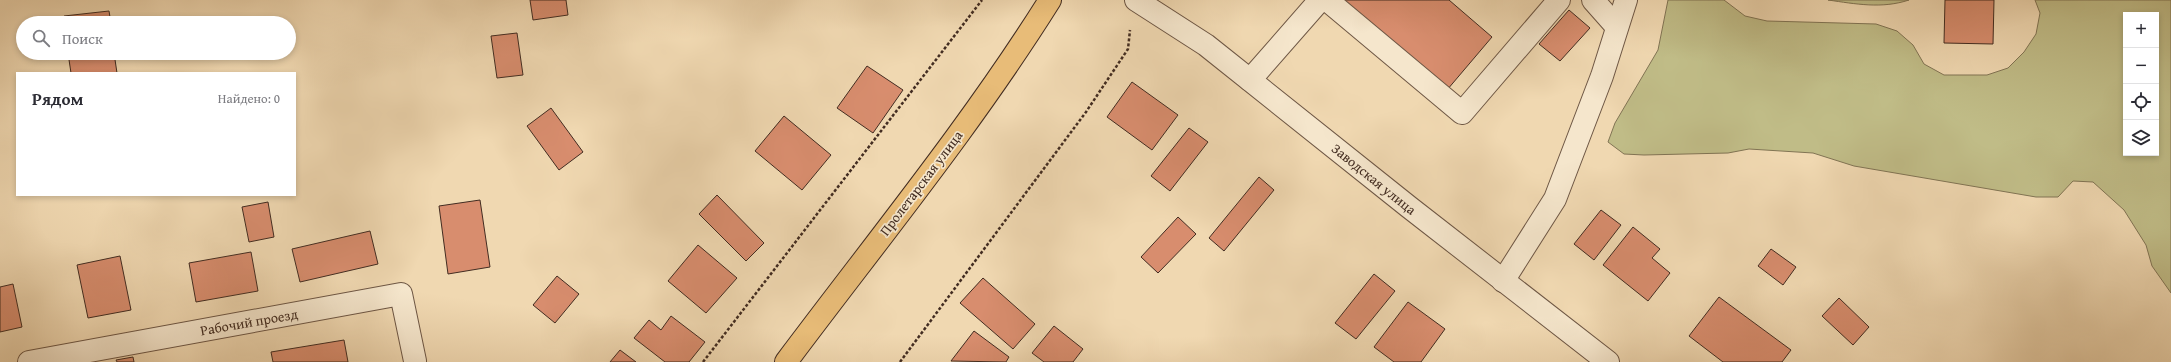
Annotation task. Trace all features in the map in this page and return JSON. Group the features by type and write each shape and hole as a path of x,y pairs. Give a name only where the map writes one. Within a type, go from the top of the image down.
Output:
{"main road":[{"name":"Пролетарская улица","path":"786,362 976,109 1026,38 1050,0"}],"street":[{"name":"Заводская улица","path":"1136,0 1206,45 1503,281 1608,362"},
{"path":"1250,80 1320,0"},
{"path":"1327,0 1462,113 1559,0"},
{"path":"1594,0 1616,26"},
{"path":"1503,281 1555,199 1602,76 1616,26 1626,0"},
{"name":"Рабочий проезд","path":"29,362 401,294 415,361"}],"path":[{"path":"703,362 982,0"},
{"path":"900,362 1086,112 1128,49 1131,28"}],"shaded area":[{"path":"1668,0 1724,0 1745,16 1767,21 1876,24 1897,31 1913,45 1924,64 1944,75 1987,75 2008,68 2024,52 2036,34 2040,13 2035,0 2171,0 2171,293 2152,266 2146,245 2124,210 2093,182 2073,181 2058,197 2036,197 1854,166 1813,153 1749,149 1728,153 1624,154 1608,142 1615,123 1658,50"},
{"path":"1828,0 1909,0 1899,3 1869,5"}],"building":[{"path":"530,0 566,0 568,15 533,20"},
{"path":"1340,0 1449,0 1492,37 1447,90"},
{"path":"1945,0 1994,0 1993,44 1944,43"},
{"path":"1569,10 1590,28 1560,61 1539,44"},
{"path":"109,11 110,16 64,16"},
{"path":"517,33 523,75 497,78 491,36"},
{"path":"69,60 115,60 117,72 71,72"},
{"path":"867,66 903,90 873,133 837,108"},
{"path":"1132,82 1178,115 1152,150 1107,117"},
{"path":"551,108 583,152 559,170 527,126"},
{"path":"784,116 831,155 802,190 755,151"},
{"path":"1189,128 1208,142 1170,191 1151,176"},
{"path":"1259,177 1274,190 1224,251 1209,238"},
{"path":"717,195 764,243 746,261 699,214"},
{"path":"480,200 490,267 448,274 439,206"},
{"path":"268,202 274,237 249,242 242,207"},
{"path":"1601,210 1621,225 1594,260 1574,244"},
{"path":"1178,217 1196,234 1158,273 1141,257"},
{"path":"1633,227 1660,249 1652,258 1670,273 1648,301 1603,265"},
{"path":"370,231 378,264 300,282 292,249"},
{"path":"698,245 737,278 706,313 668,281"},
{"path":"1771,249 1796,267 1783,285 1758,266"},
{"path":"251,252 258,291 196,302 189,263"},
{"path":"120,256 131,310 88,318 77,265"},
{"path":"1374,274 1395,291 1356,339 1335,323"},
{"path":"557,276 579,294 555,323 533,305"},
{"path":"983,278 1035,324 1013,349 960,303"},
{"path":"13,284 22,327 0,332 0,287"},
{"path":"1719,297 1791,350 1782,362 1723,362 1689,336"},
{"path":"1839,298 1869,327 1853,345 1822,316"},
{"path":"1408,302 1445,329 1421,362 1394,362 1374,347"},
{"path":"671,316 705,342 689,362 665,362 634,338 649,320 661,330"},
{"path":"1054,326 1083,349 1073,362 1044,362 1032,353"},
{"path":"974,331 1009,357 1006,362 951,361"},
{"path":"344,340 348,362 273,362 271,352"},
{"path":"620,350 636,362 610,362"},
{"path":"133,357 134,362 117,362 116,360"}]}
